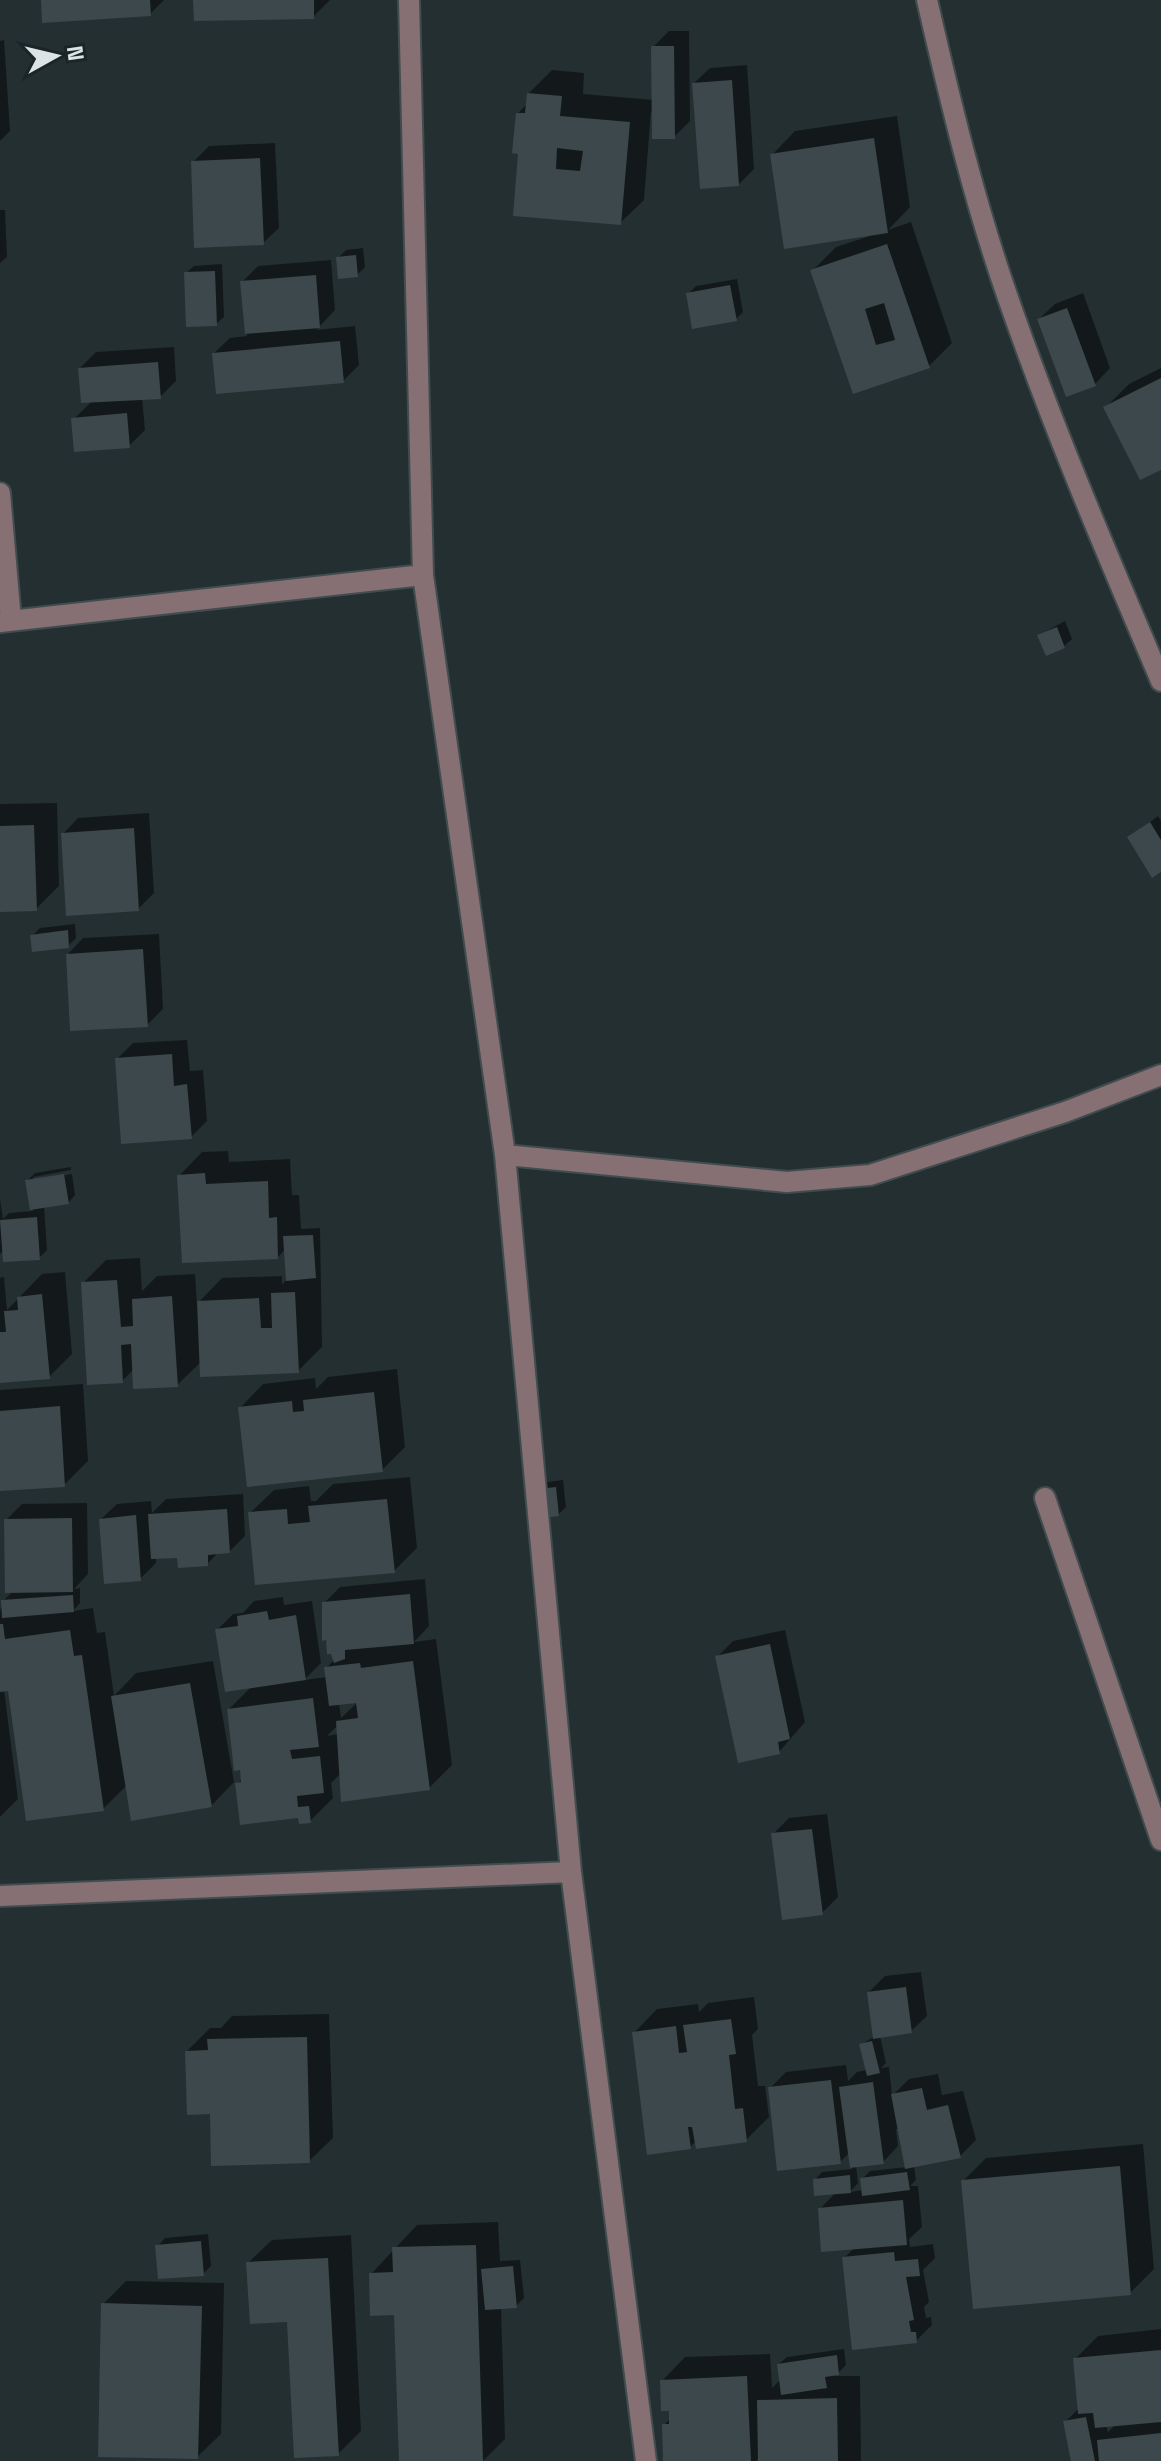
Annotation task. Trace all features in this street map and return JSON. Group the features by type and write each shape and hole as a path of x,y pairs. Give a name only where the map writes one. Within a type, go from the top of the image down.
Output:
{"street":[{"path":"409,0 423,575 505,1155 571,1872 646,2461"},
{"path":"927,0 961,139 1008,299 1102,541 1161,681"},
{"path":"0,493 6,621 423,575"},
{"path":"505,1155 787,1182 870,1175 1065,1112 1161,1075"},
{"path":"1045,1498 1161,1840"},
{"path":"0,1896 571,1872"}],"building":[{"path":"41,0 150,0 151,16 42,23"},
{"path":"193,0 314,0 314,19 194,21"},
{"path":"651,46 674,46 675,139 652,139"},
{"path":"732,80 739,186 700,189 692,83"},
{"path":"527,93 562,96 560,116 630,122 621,225 513,216 518,154 512,153 516,113 525,113","holes":["557,148 583,151 580,171 556,169"]},
{"path":"874,138 888,233 784,249 770,154"},
{"path":"260,158 264,245 194,248 191,161"},
{"path":"887,244 930,368 853,394 810,270","holes":["884,303 895,340 876,345 865,309"]},
{"path":"356,255 358,277 338,279 336,257"},
{"path":"215,271 217,326 186,327 184,272"},
{"path":"316,275 320,328 245,334 240,281"},
{"path":"730,285 737,321 692,329 686,293"},
{"path":"1067,308 1096,386 1066,397 1037,319"},
{"path":"340,341 344,383 216,394 212,353"},
{"path":"158,362 161,399 81,403 78,368"},
{"path":"1161,378 1161,470 1140,480 1103,407"},
{"path":"127,413 130,448 74,452 71,418"},
{"path":"1057,627 1065,648 1046,656 1037,635"},
{"path":"1150,822 1161,840 1161,872 1152,878 1127,837"},
{"path":"34,825 37,911 0,912 0,826"},
{"path":"134,828 139,911 66,916 61,833"},
{"path":"68,930 69,948 32,952 30,935"},
{"path":"143,949 148,1027 70,1031 66,954"},
{"path":"172,1054 174,1086 187,1084 192,1139 121,1144 115,1058"},
{"path":"205,1173 206,1184 268,1181 269,1218 277,1217 278,1259 182,1263 177,1175"},
{"path":"64,1174 69,1204 30,1210 25,1180"},
{"path":"37,1217 40,1260 3,1262 0,1220"},
{"path":"313,1235 316,1278 286,1281 283,1236"},
{"path":"117,1280 121,1327 133,1326 132,1299 172,1296 178,1387 133,1389 131,1344 121,1345 123,1383 87,1385 81,1282"},
{"path":"295,1292 299,1373 200,1377 197,1301 259,1298 261,1328 272,1328 271,1293"},
{"path":"42,1294 50,1379 0,1383 0,1332 6,1332 4,1311 18,1310 17,1297"},
{"path":"374,1392 383,1472 247,1487 238,1407 292,1401 293,1412 304,1411 303,1400"},
{"path":"60,1406 65,1487 0,1491 0,1411"},
{"path":"556,1487 559,1516 534,1519 530,1490"},
{"path":"387,1499 395,1573 255,1585 248,1512 287,1509 288,1524 310,1522 308,1506"},
{"path":"227,1509 230,1553 208,1555 208,1566 178,1568 177,1558 151,1559 148,1514"},
{"path":"136,1515 141,1581 104,1584 99,1519"},
{"path":"72,1518 73,1592 5,1593 4,1519"},
{"path":"410,1594 414,1644 345,1650 345,1659 334,1663 331,1654 327,1654 326,1640 322,1641 322,1602"},
{"path":"73,1595 74,1612 2,1618 1,1600"},
{"path":"267,1611 269,1620 296,1615 306,1680 225,1692 215,1629 238,1626 237,1616"},
{"path":"0,1624 3,1624 5,1639 70,1630 74,1656 82,1655 104,1811 26,1821 8,1691 0,1692"},
{"path":"770,1644 790,1739 778,1742 780,1754 738,1763 715,1656"},
{"path":"413,1661 430,1790 341,1802 336,1721 358,1718 356,1703 329,1706 324,1667 360,1663 361,1668"},
{"path":"190,1683 212,1807 131,1821 111,1696"},
{"path":"313,1698 319,1747 290,1750 292,1759 320,1756 324,1793 297,1796 298,1807 309,1806 311,1823 299,1824 298,1818 240,1825 235,1783 241,1782 240,1770 234,1771 227,1709"},
{"path":"812,1829 823,1915 782,1920 771,1833"},
{"path":"906,1987 912,2033 873,2039 867,1992"},
{"path":"731,2019 736,2054 729,2055 735,2109 743,2108 747,2142 696,2149 692,2127 688,2127 691,2149 647,2155 632,2032 676,2026 679,2053 687,2052 683,2025"},
{"path":"307,2037 310,2163 211,2166 210,2114 187,2115 185,2051 208,2050 207,2039"},
{"path":"872,2041 880,2073 867,2076 859,2044"},
{"path":"831,2080 841,2164 777,2171 768,2087"},
{"path":"873,2082 884,2164 850,2168 839,2087"},
{"path":"922,2088 927,2110 948,2105 961,2158 905,2169 891,2094"},
{"path":"1120,2166 1131,2295 973,2309 961,2180"},
{"path":"907,2172 910,2190 862,2196 860,2178"},
{"path":"850,2175 851,2193 814,2196 813,2179"},
{"path":"903,2200 907,2245 821,2252 818,2208"},
{"path":"201,2241 204,2276 158,2279 155,2245"},
{"path":"476,2245 483,2461 399,2461 394,2315 370,2316 369,2273 393,2272 392,2247"},
{"path":"894,2252 895,2261 918,2259 920,2276 906,2277 914,2320 909,2321 911,2332 916,2332 917,2343 852,2350 842,2257"},
{"path":"328,2258 339,2456 294,2458 287,2322 250,2324 246,2262"},
{"path":"513,2266 517,2308 485,2310 481,2269"},
{"path":"101,2303 202,2306 198,2459 98,2457"},
{"path":"1161,2350 1161,2422 1095,2428 1093,2413 1078,2414 1073,2358"},
{"path":"837,2355 839,2375 825,2377 827,2388 781,2395 777,2364"},
{"path":"747,2376 751,2461 663,2461 662,2424 669,2424 669,2411 661,2411 660,2380"},
{"path":"837,2398 838,2461 758,2461 757,2400"},
{"path":"1086,2417 1095,2461 1071,2461 1063,2421"},
{"path":"1161,2433 1161,2461 1099,2461 1097,2440"}]}
